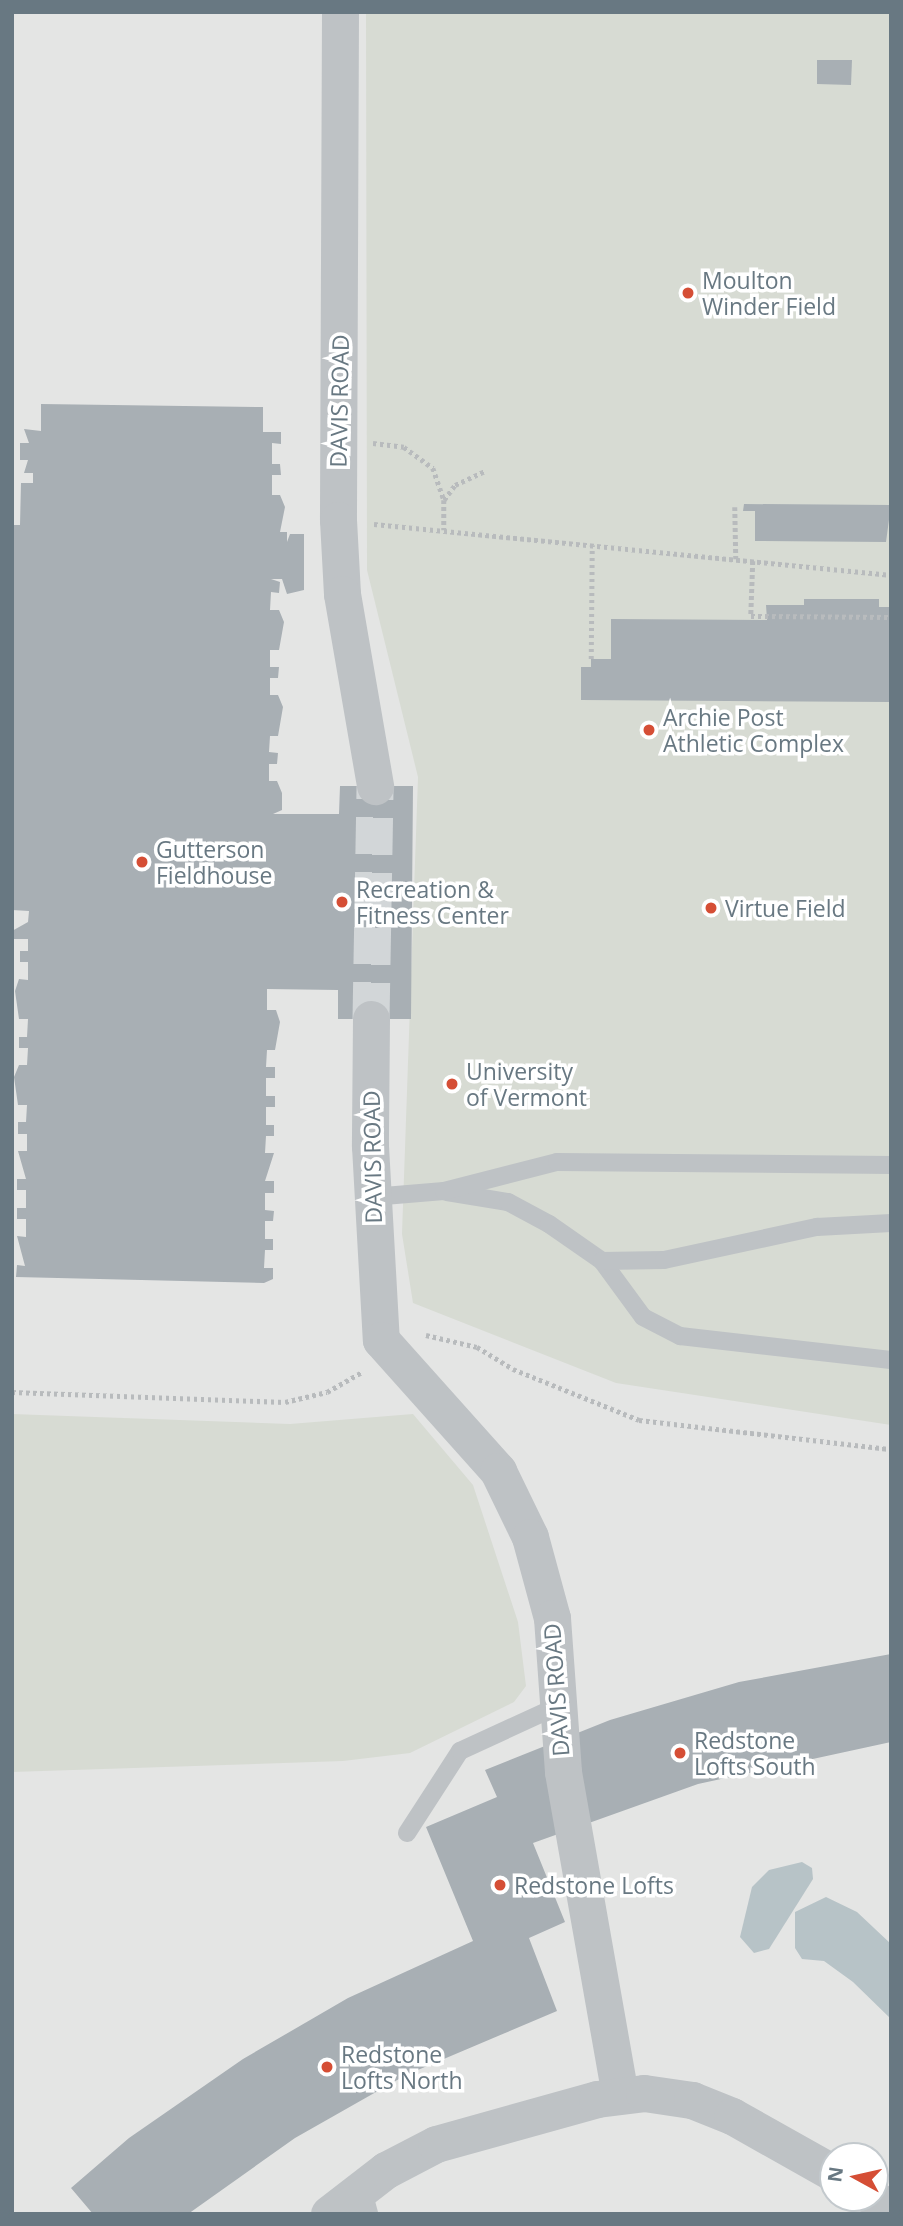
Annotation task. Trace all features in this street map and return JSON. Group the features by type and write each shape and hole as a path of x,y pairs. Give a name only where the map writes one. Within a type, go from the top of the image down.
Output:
{"street":[{"name":"DAVIS ROAD","path":"340,12 338,520 342,594 375,786"},
{"name":"DAVIS ROAD","path":"372,1019 372,1197 381,1340 498,1471 517,1504 552,1618 563,1772 620,2095"},
{"path":"329,2214 365,2200 436,2144 620,2095 692,2100 769,2134 819,2164"}],"lane":[{"path":"372,1197 444,1191 557,1162 891,1165"},
{"path":"444,1191 508,1202 602,1261 643,1317 680,1336 891,1360"},
{"path":"602,1261 664,1260 817,1227 891,1223"},
{"path":"407,1833 460,1751 558,1706"}],"path":[{"path":"339,441 404,447 420,455 433,468 444,500 444,530"},
{"path":"444,500 455,485 485,471"},
{"path":"735,507 736,559"},
{"path":"338,520 891,575"},
{"path":"591,659 592,545"},
{"path":"753,561 751,616 891,617"},
{"path":"12,1392 285,1402 327,1392 360,1375 381,1340 441,1334 639,1420 891,1449"}],"shaded area":[{"name":"University of Vermont","path":"12,12 891,12 891,2214 12,2214"},
{"name":"Archie Post Athletic Complex","path":"366,12 891,12 891,1425 616,1383 413,1303 402,1234 418,777 367,570"},
{"path":"12,1414 290,1424 413,1414 473,1485 518,1622 526,1686 514,1702 410,1753 343,1761 12,1772"},
{"path":"802,1862 812,1868 813,1879 769,1949 754,1953 740,1937 752,1887 769,1870"},
{"path":"826,1897 857,1912 891,1944 891,2019 853,1982 824,1961 802,1959 795,1948 795,1912"}],"building":[{"path":"817,60 852,60 851,85 817,84"},
{"name":"Gutterson Fieldhouse","path":"41,404 263,407 263,432 281,432 281,444 272,443 272,464 280,464 281,475 272,475 272,495 280,495 285,507 280,532 287,532 287,542 290,534 304,534 304,590 287,594 282,579 271,579 280,582 279,593 271,592 270,610 279,610 284,622 279,650 270,650 270,667 279,667 278,678 270,678 270,695 278,695 283,707 278,736 270,736 269,752 278,753 277,764 269,764 269,781 277,781 282,793 282,810 273,814 339,814 340,786 413,786 411,1019 338,1019 338,990 267,989 267,1010 276,1010 280,1022 275,1050 267,1050 266,1067 275,1067 275,1078 266,1078 266,1096 275,1096 275,1107 266,1107 266,1125 274,1125 274,1136 266,1136 265,1153 274,1153 265,1181 274,1181 274,1193 265,1193 265,1210 274,1211 273,1221 265,1221 265,1239 273,1239 273,1250 265,1250 264,1268 273,1268 273,1279 264,1283 16,1277 17,1265 25,1266 17,1236 26,1237 26,1219 17,1219 17,1208 26,1208 26,1190 17,1190 17,1179 26,1179 18,1151 27,1151 27,1134 18,1134 18,1122 26,1122 27,1105 18,1105 14,1077 19,1065 27,1065 28,1048 19,1048 19,1037 27,1037 28,1019 19,1019 15,991 19,979 28,980 28,962 20,962 20,951 28,951 28,939 12,939 12,931 28,922 29,911 12,910 12,525 20,525 21,483 33,483 33,473 24,473 28,460 20,460 20,443 29,443 24,429 41,431"},
{"path":"744,504 891,505 886,542 755,541 755,511 743,511"},
{"path":"804,599 879,599 879,607 891,607 891,702 581,700 581,667 591,667 591,659 611,659 611,619 767,620 766,605 804,605"},
{"path":"891,1654 891,1742 698,1784 533,1843 565,1922 529,1938 557,2011 406,2075 295,2138 188,2214 93,2214 71,2188 129,2138 243,2059 348,1998 473,1941 426,1827 497,1797 485,1770 610,1720 739,1682"}],"tunnel":[{"path":"371,1019 375,786"}],"place":[{"name":"Moulton Winder Field","path":"688,293"},
{"name":"Archie Post Athletic Complex","path":"649,730"},
{"name":"Gutterson Fieldhouse","path":"142,862"},
{"name":"Recreation & Fitness Center","path":"342,902"},
{"name":"Virtue Field","path":"711,908"},
{"name":"University of Vermont","path":"452,1084"},
{"name":"Redstone Lofts South","path":"680,1753"},
{"name":"Redstone Lofts","path":"500,1885"},
{"name":"Redstone Lofts North","path":"327,2067"}]}
